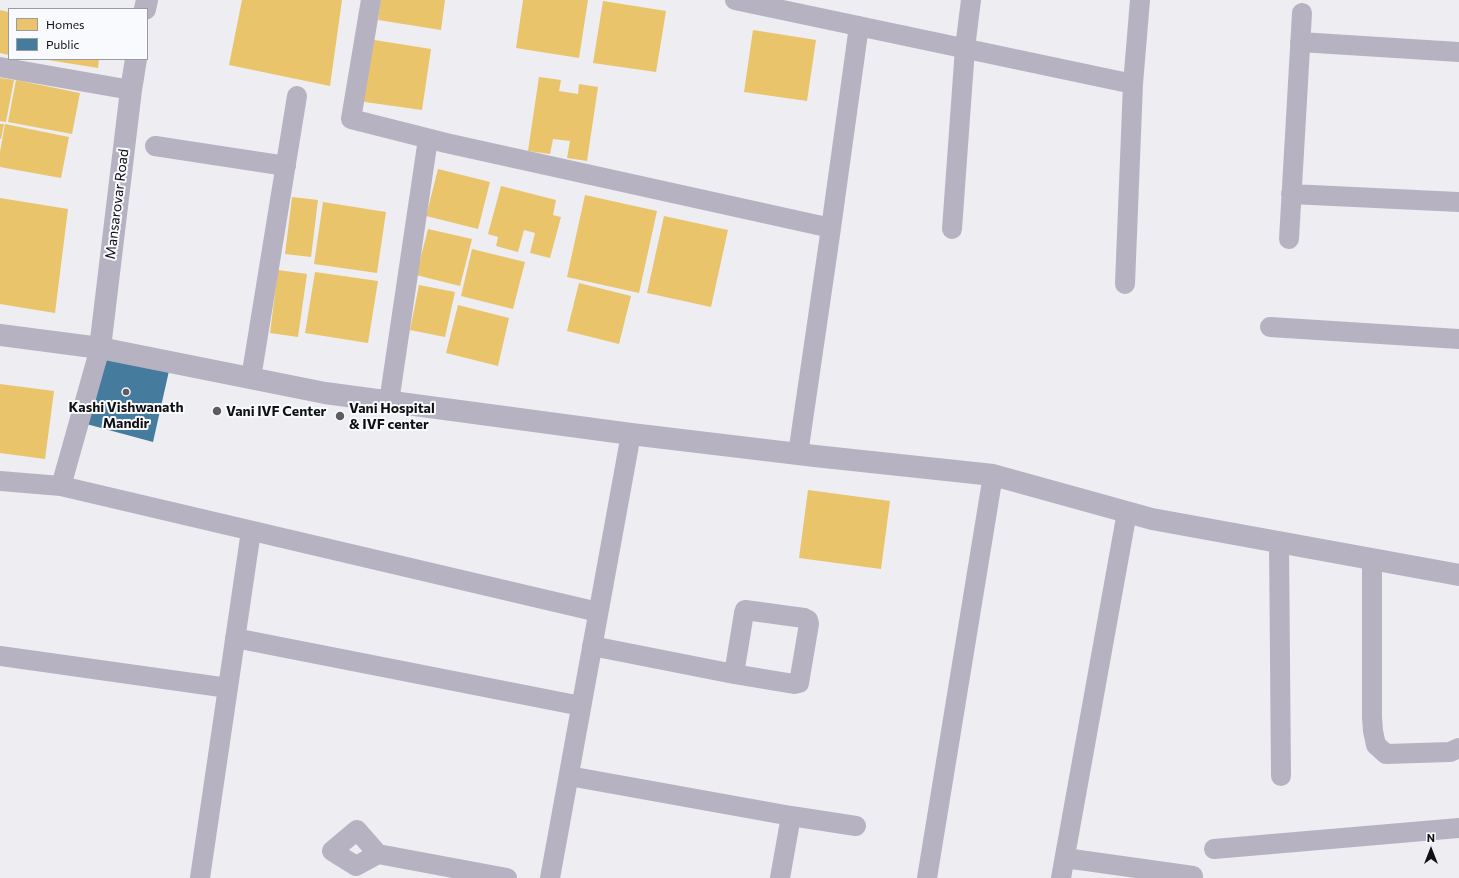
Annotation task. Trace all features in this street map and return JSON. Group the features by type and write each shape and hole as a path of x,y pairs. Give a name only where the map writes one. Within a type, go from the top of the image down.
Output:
{"main road":[{"name":"Mansarovar Road","path":"100,348 136,60"},
{"path":"0,335 100,348 325,393 631,434 993,475 1152,519 1459,575"}],"street":[{"path":"372,0 351,119 428,139 831,228"},
{"path":"735,0 1133,84"},
{"path":"952,229 965,48 970,0"},
{"path":"1125,284 1133,84 1140,0"},
{"path":"1289,239 1302,13"},
{"path":"798,454 859,26"},
{"path":"1300,42 1459,52"},
{"path":"0,67 131,90"},
{"path":"251,378 297,96"},
{"path":"389,402 428,139"},
{"path":"155,146 286,166"},
{"path":"1291,194 1459,202"},
{"path":"1270,327 1459,339"},
{"path":"61,486 100,348"},
{"path":"550,878 631,434"},
{"path":"926,878 993,475"},
{"path":"0,481 61,486 598,612"},
{"path":"1061,878 1127,512"},
{"path":"200,878 251,531"},
{"path":"1279,543 1281,776"},
{"path":"1372,560 1372,717 1376,745 1386,754 1450,752 1459,748"},
{"path":"592,646 734,674 794,684 799,683 809,624 808,620 804,618 745,610 734,674"},
{"path":"235,638 581,706"},
{"path":"0,656 228,688"},
{"path":"569,776 791,816 856,826"},
{"path":"780,878 791,816"},
{"path":"1214,849 1459,828"},
{"path":"378,854 507,878"},
{"path":"1065,858 1193,876"}],"building: Homes":[{"path":"242,0 342,0 330,86 229,65"},
{"path":"381,0 445,0 441,30 378,20"},
{"path":"523,0 588,0 579,58 516,48"},
{"path":"603,1 666,11 656,72 593,63"},
{"path":"0,10 8,12 8,55 0,53"},
{"path":"753,30 816,40 807,101 744,92"},
{"path":"368,39 431,49 422,110 358,101"},
{"path":"48,60 99,60 98,68"},
{"path":"539,77 561,80 559,91 578,94 579,84 598,87 587,161 567,158 570,141 553,139 550,154 528,151"},
{"path":"0,78 14,80 6,122 0,121"},
{"path":"16,80 80,93 72,134 8,122"},
{"path":"0,124 4,124 1,139 0,139"},
{"path":"5,124 69,137 61,178 0,167 0,152"},
{"path":"438,169 490,182 478,229 426,216"},
{"path":"501,186 556,200 553,215 561,217 550,258 530,253 535,233 524,230 518,252 496,246 498,237 488,234"},
{"path":"585,195 657,211 639,293 567,277"},
{"path":"292,197 318,200 311,257 285,254"},
{"path":"0,198 68,209 55,313 0,304"},
{"path":"323,202 386,212 377,273 314,264"},
{"path":"664,216 728,230 711,307 647,293"},
{"path":"428,229 472,239 460,286 416,275"},
{"path":"472,249 525,262 513,309 461,296"},
{"path":"278,270 307,274 298,337 270,333"},
{"path":"315,272 378,281 368,343 305,333"},
{"path":"579,283 631,296 619,344 567,331"},
{"path":"419,285 455,292 445,337 410,330"},
{"path":"458,305 509,318 498,366 446,353"},
{"path":"0,384 54,391 45,459 0,453"},
{"path":"808,490 890,501 881,569 799,558"}],"building: Public":[{"name":"Kashi Vishwanath Mandir","path":"100,348 171,362 153,442 79,422"}],"place":[{"name":"Kashi Vishwanath Mandir","path":"126,392"},
{"name":"Vani IVF Center","path":"217,411"},
{"name":"Vani Hospital & IVF center","path":"340,416"}]}
